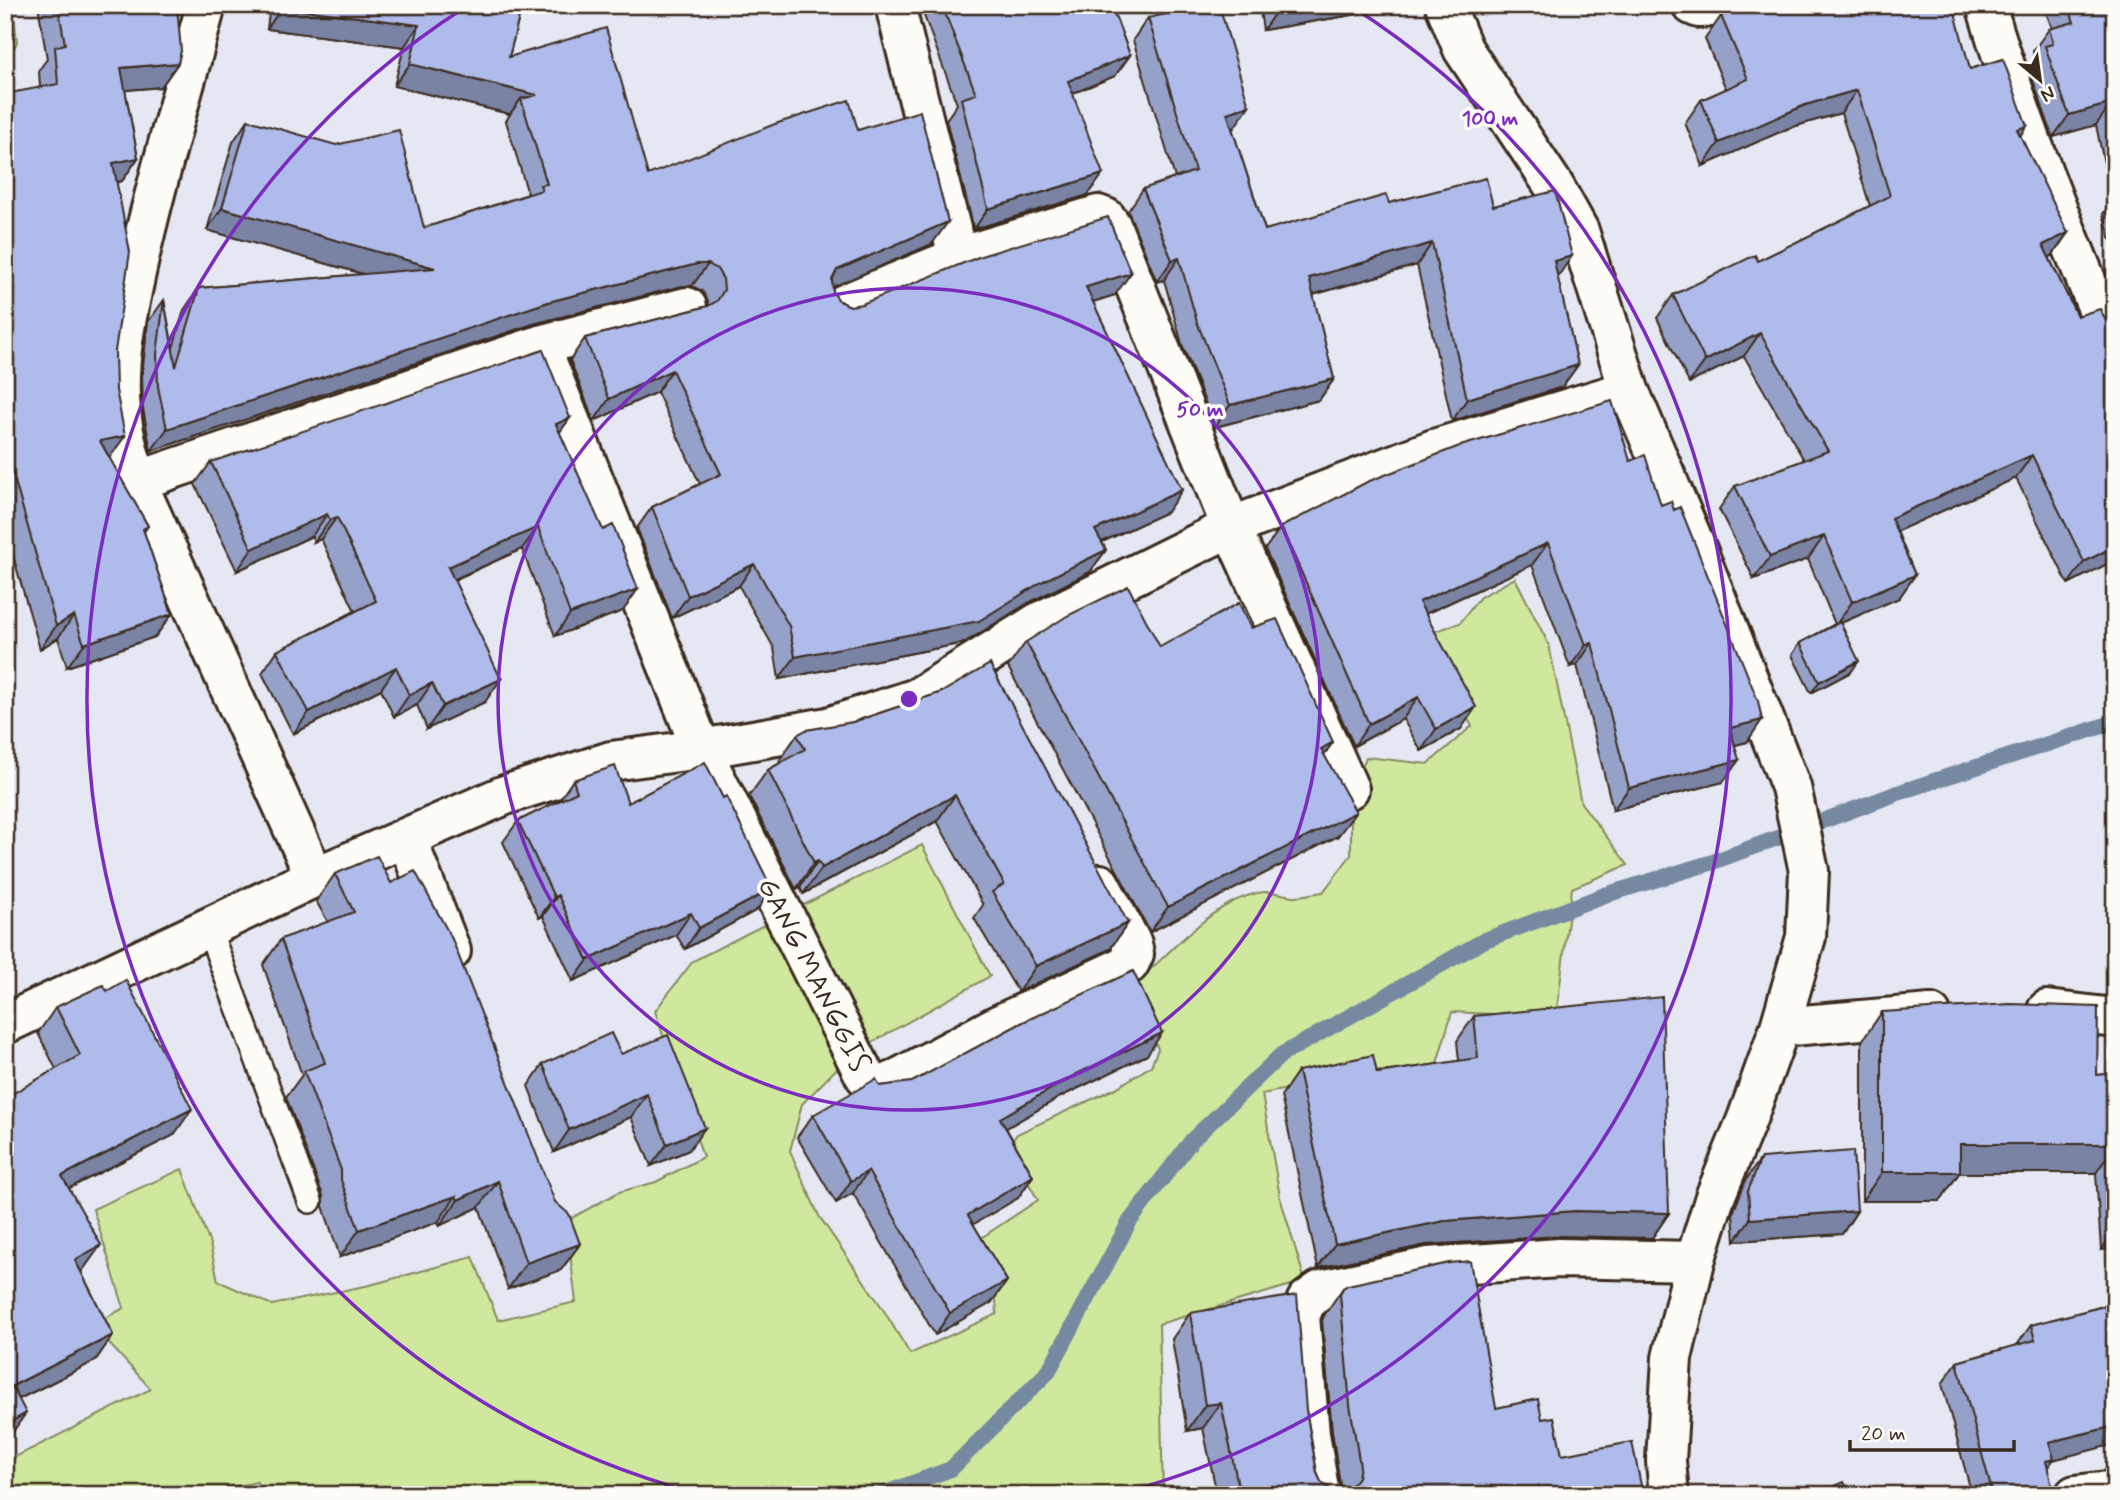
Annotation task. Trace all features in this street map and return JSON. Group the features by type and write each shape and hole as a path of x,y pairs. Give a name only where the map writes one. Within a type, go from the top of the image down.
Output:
{"street":[{"path":"206,5 152,201 121,351 121,410 130,460 137,481 315,877"},
{"path":"895,5 958,257"},
{"path":"1446,5 1463,49 1554,186 1579,232 1629,390 1768,725 1791,787 1809,871 1806,937 1780,1027 1748,1118 1715,1197 1695,1261 1672,1358 1666,1461 1670,1495"},
{"path":"1692,5 1699,8 1734,5"},
{"path":"1986,5 2007,75 2052,198 2115,349"},
{"path":"838,306 958,257 1080,219 1098,215 1106,218 1231,527 1349,789"},
{"path":"137,481 540,345 687,307"},
{"name":"GANG MANGGIS","path":"540,345 701,749 864,1076 876,1085 886,1085 998,1025 1129,964 1134,954 1132,944 1086,857"},
{"path":"5,1024 315,877 505,795 611,761 828,727 916,698 987,672 1039,622 1231,527 1434,449 1629,390"},
{"path":"407,839 462,978"},
{"path":"2012,1011 2051,1010 2115,1018"},
{"path":"1780,1027 1919,1014 1972,1012"},
{"path":"1320,1495 1310,1434 1300,1316 1307,1300 1321,1290 1441,1266 1559,1258 1695,1261"},
{"path":"2075,1495 2115,1490"}],"lane":[{"path":"208,927 310,1201"}],"green space":[{"path":"5,5 13,5 17,42 5,65"},
{"path":"1515,578 1549,645 1581,803 1628,865 1572,888 1556,1017 1452,1012 1435,1070 1378,1071 1262,1094 1280,1197 1305,1281 1159,1324 1163,1495 261,1495 257,1482 197,1495 5,1495 5,1462 151,1389 92,1325 124,1308 93,1209 182,1169 210,1244 218,1281 272,1305 370,1285 473,1257 498,1320 576,1302 566,1221 619,1192 656,1182 703,1157 655,1011 693,961 922,845 990,976 851,1054 802,1104 790,1151 819,1216 881,1306 910,1354 997,1314 996,1300 969,1246 1038,1200 1008,1147 1017,1134 1116,1088 1151,1066 1158,1049 1133,985 1210,916 1245,897 1264,892 1296,896 1323,892 1351,855 1351,794 1366,757 1428,764 1472,726 1442,676 1433,632 1460,623 1480,597"}],"building":[{"path":"58,5 177,5 181,51 178,63 121,68 138,158 113,163 130,252 115,351 116,390 125,436 100,441 148,526 143,529 172,614 84,644 74,615 56,626 5,446 5,94 58,84 55,47 65,44"},
{"path":"282,5 522,5 509,57 606,28 648,175 775,124 849,100 858,130 920,111 948,222 837,270 832,280 833,292 839,301 850,306 862,304 981,256 1108,217 1131,273 1086,287 1182,490 1095,530 1106,550 1043,581 979,621 795,657 789,626 754,564 688,596 652,507 721,474 672,370 609,399 585,338 708,306 717,301 724,290 723,279 717,269 708,264 697,264 548,302 167,429 158,387 157,354 164,300 176,367 199,288 435,268 222,208 248,120 336,145 399,130 424,228 542,190 540,185 547,184 521,99 537,95 410,64 419,25"},
{"path":"942,5 1111,5 1130,55 1068,81 1103,174 988,209 961,99 976,94"},
{"path":"1206,5 1219,5 1249,106 1227,113 1265,230 1386,195 1389,203 1486,178 1493,206 1555,191 1572,256 1554,261 1578,365 1467,399 1432,243 1309,278 1334,379 1230,405 1197,322 1179,258 1172,260 1143,189 1195,171 1148,18"},
{"path":"1746,5 1953,5 1970,69 2003,59 2027,126 2017,129 2068,233 2043,245 2077,316 2100,309 2115,338 2115,546 2084,562 2032,455 1891,518 1915,575 1852,602 1824,536 1770,557 1735,486 1828,451 1760,333 1705,361 1673,295 1755,255 1758,261 1890,196 1857,90 1805,105 1719,143 1701,100 1748,79 1721,16"},
{"path":"2068,5 2115,5 2115,116 2112,103 2069,115 2045,46 2053,44 2049,29 2074,22"},
{"path":"543,350 570,418 556,424 603,530 613,525 638,589 570,614 538,527 448,567 501,679 443,706 432,683 409,695 396,667 309,712 277,651 376,601 337,517 330,520 327,514 252,549 211,462"},
{"path":"1612,401 1630,461 1645,455 1661,505 1671,501 1674,510 1680,507 1758,701 1762,720 1730,728 1739,760 1629,788 1592,643 1586,645 1548,543 1419,602 1476,707 1436,729 1418,697 1369,724 1281,527 1367,482 1457,447"},
{"path":"1128,586 1160,647 1239,603 1251,628 1277,619 1333,742 1321,749 1356,812 1168,907 1026,642 1067,616"},
{"path":"1840,622 1859,661 1819,682 1800,643"},
{"path":"990,664 1128,923 1036,966 992,892 1004,884 955,795 822,868 818,861 814,863 768,770 805,749 797,735 806,730 853,722 942,692"},
{"path":"705,762 723,798 726,796 772,889 699,928 691,913 588,960 558,895 554,897 518,821 577,792 573,780 615,766 628,803"},
{"path":"377,856 391,883 415,871 452,939 555,1202 569,1214 580,1244 526,1263 498,1181 458,1200 456,1196 359,1230 341,1180 341,1170 304,1071 325,1063 281,939 354,912 335,874"},
{"path":"1133,971 1162,1033 1077,1074 1000,1118 1033,1176 968,1215 1007,1281 950,1313 868,1171 851,1181 813,1115 876,1079 880,1086 912,1082 1023,1022"},
{"path":"126,980 192,1109 62,1176 101,1245 75,1260 113,1335 12,1386 26,1413 5,1425 5,1098 80,1055 56,1007 103,985 107,991"},
{"path":"1662,997 1669,1213 1575,1211 1444,1221 1335,1244 1298,1071 1373,1055 1377,1073 1478,1058 1474,1016"},
{"path":"2010,1004 2098,1007 2097,1075 2115,1073 2115,1144 1960,1144 1960,1172 1882,1172 1882,1012"},
{"path":"611,1033 621,1054 668,1035 705,1128 667,1144 647,1094 569,1130 543,1064"},
{"path":"1853,1151 1857,1211 1750,1219 1748,1191 1761,1158"},
{"path":"1470,1261 1496,1408 1538,1399 1542,1419 1554,1417 1562,1455 1632,1442 1643,1495 1240,1495 1221,1403 1205,1405 1190,1313 1297,1295 1306,1410 1317,1473 1321,1482 1330,1489 1341,1491 1351,1486 1358,1477 1360,1466 1350,1405 1340,1294 1343,1288 1449,1263"},
{"path":"2104,1306 2115,1348 2115,1426 2049,1442 2054,1459 2046,1461 2054,1495 1993,1495 1957,1362 2035,1340 2031,1325"},
{"path":"1844,1482 1850,1495 1815,1495"},
{"path":"238,1486 240,1495 201,1495"}],"waterway":[{"path":"880,1495 951,1469 1048,1372 1130,1221 1192,1140 1281,1055 1485,940 1605,895 1710,863 1906,790 2115,722"}]}
